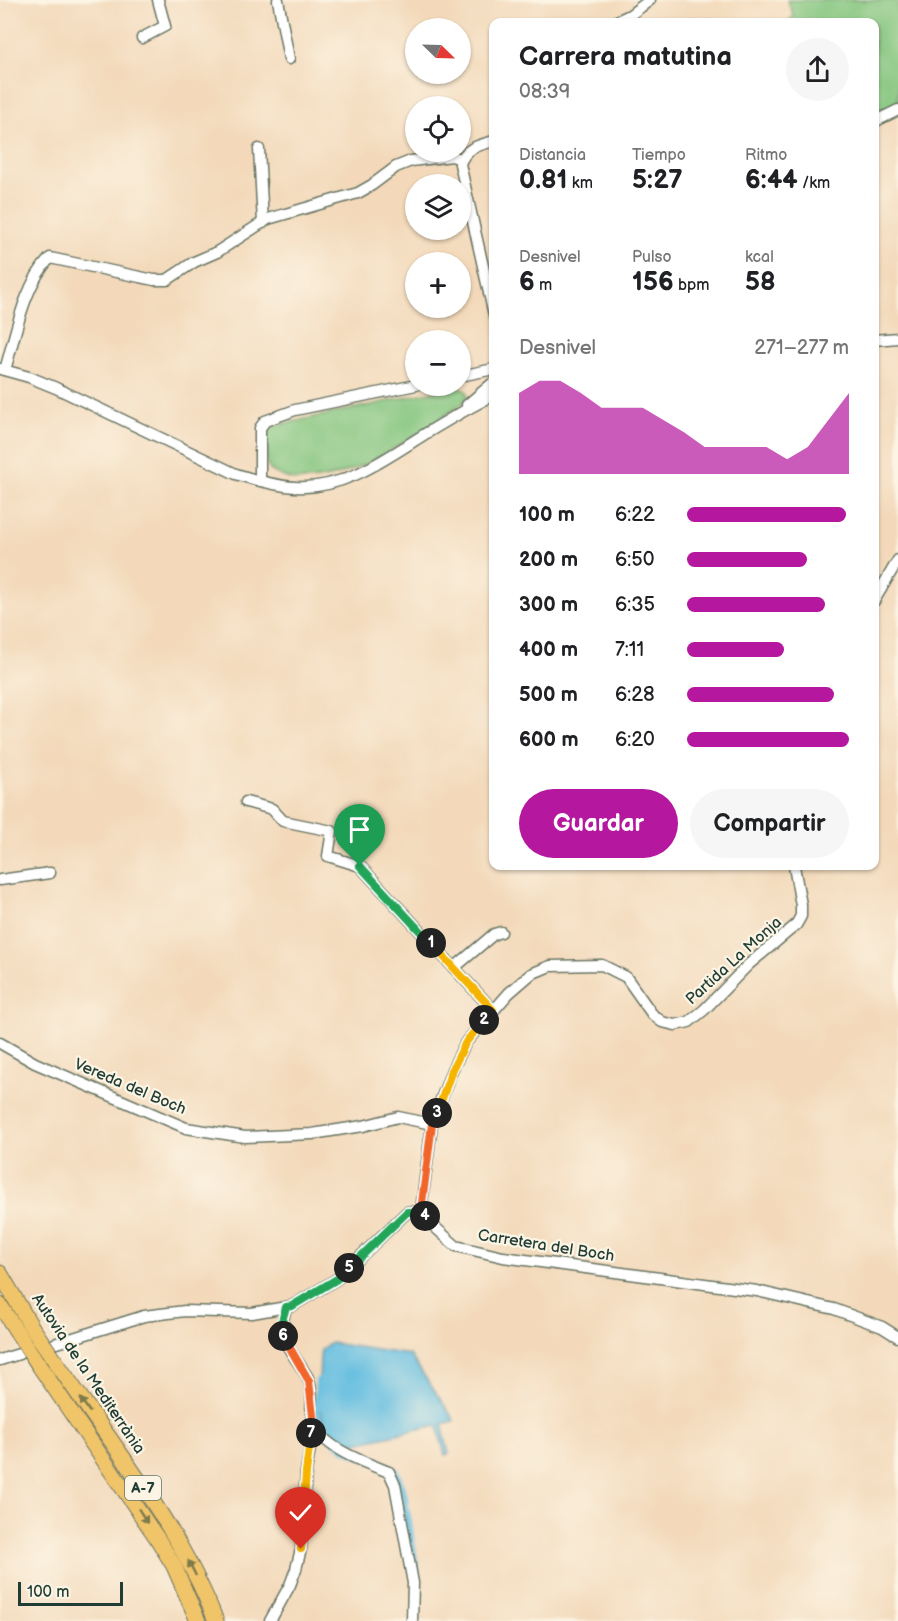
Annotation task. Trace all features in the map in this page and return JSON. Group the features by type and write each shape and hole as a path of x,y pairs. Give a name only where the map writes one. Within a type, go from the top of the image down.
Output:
{"highway":[{"name":"Autovia de la Mediterrània","path":"0,1273 38,1365 157,1538 174,1566 198,1621"},
{"name":"Autovia de la Mediterrània","path":"0,1305 56,1362 169,1527 202,1587 216,1621"}],"street":[{"path":"142,38 165,27 158,0"},
{"path":"278,0 289,59"},
{"path":"622,18 650,0"},
{"path":"879,120 898,110"},
{"path":"471,149 489,143"},
{"path":"259,149 263,223"},
{"path":"408,162 396,167 358,193 268,219 217,252 194,262 167,280 154,280 50,258 38,270 30,287 2,369 56,388 203,460 260,481 295,488 343,481 369,469 489,398"},
{"path":"460,162 489,293"},
{"path":"879,340 898,338"},
{"path":"471,374 489,370"},
{"path":"456,416 489,386"},
{"path":"260,481 260,428 265,421 295,410 405,388"},
{"path":"879,592 898,560"},
{"path":"246,802 272,809 283,821 332,831 328,856 360,866 493,1010 466,1042 452,1070 432,1124 422,1203 425,1219"},
{"name":"Partida La Monja","path":"493,1010 531,974 549,966 590,964 614,969 626,977 652,1014 662,1022 675,1025 689,1022 748,965 796,925 801,916 801,905 795,870"},
{"path":"0,880 50,873"},
{"path":"454,968 494,934 501,932"},
{"name":"Vereda del Boch","path":"0,1043 35,1063 186,1128 245,1137 312,1134 363,1126 399,1117 432,1124"},
{"path":"54,1344 144,1316 185,1311 252,1313 292,1306 337,1279 407,1212 418,1212 425,1219"},
{"name":"Carretera del Boch","path":"425,1219 456,1246 502,1257 757,1291 834,1309 882,1327 898,1337"},
{"path":"270,1621 290,1585 301,1549 306,1472 314,1425 309,1381 283,1340 282,1321 286,1307"},
{"path":"0,1360 19,1354"},
{"path":"314,1425 334,1448 390,1472 395,1485 413,1583 412,1621"}],"green space":[{"path":"787,0 898,0 898,102 879,111 879,18 792,18 794,16"},
{"path":"412,396 467,396 461,405 382,455 361,466 317,479 295,480 270,470 267,464 267,435 273,426"}],"water":[{"path":"331,1343 410,1355 455,1421 442,1424 449,1454 445,1455 437,1425 347,1445 338,1438 322,1417 319,1400 321,1350"}],"waterway":[{"path":"319,1381 316,1416 329,1435 346,1449 395,1471 403,1493 418,1584"}],"route":[{"path":"301,1549 306,1472 314,1425 309,1381 283,1340 282,1321 286,1307 292,1306 337,1279 407,1212 418,1212 425,1219 422,1203 432,1124 452,1070 466,1042 493,1010 360,866"}]}
